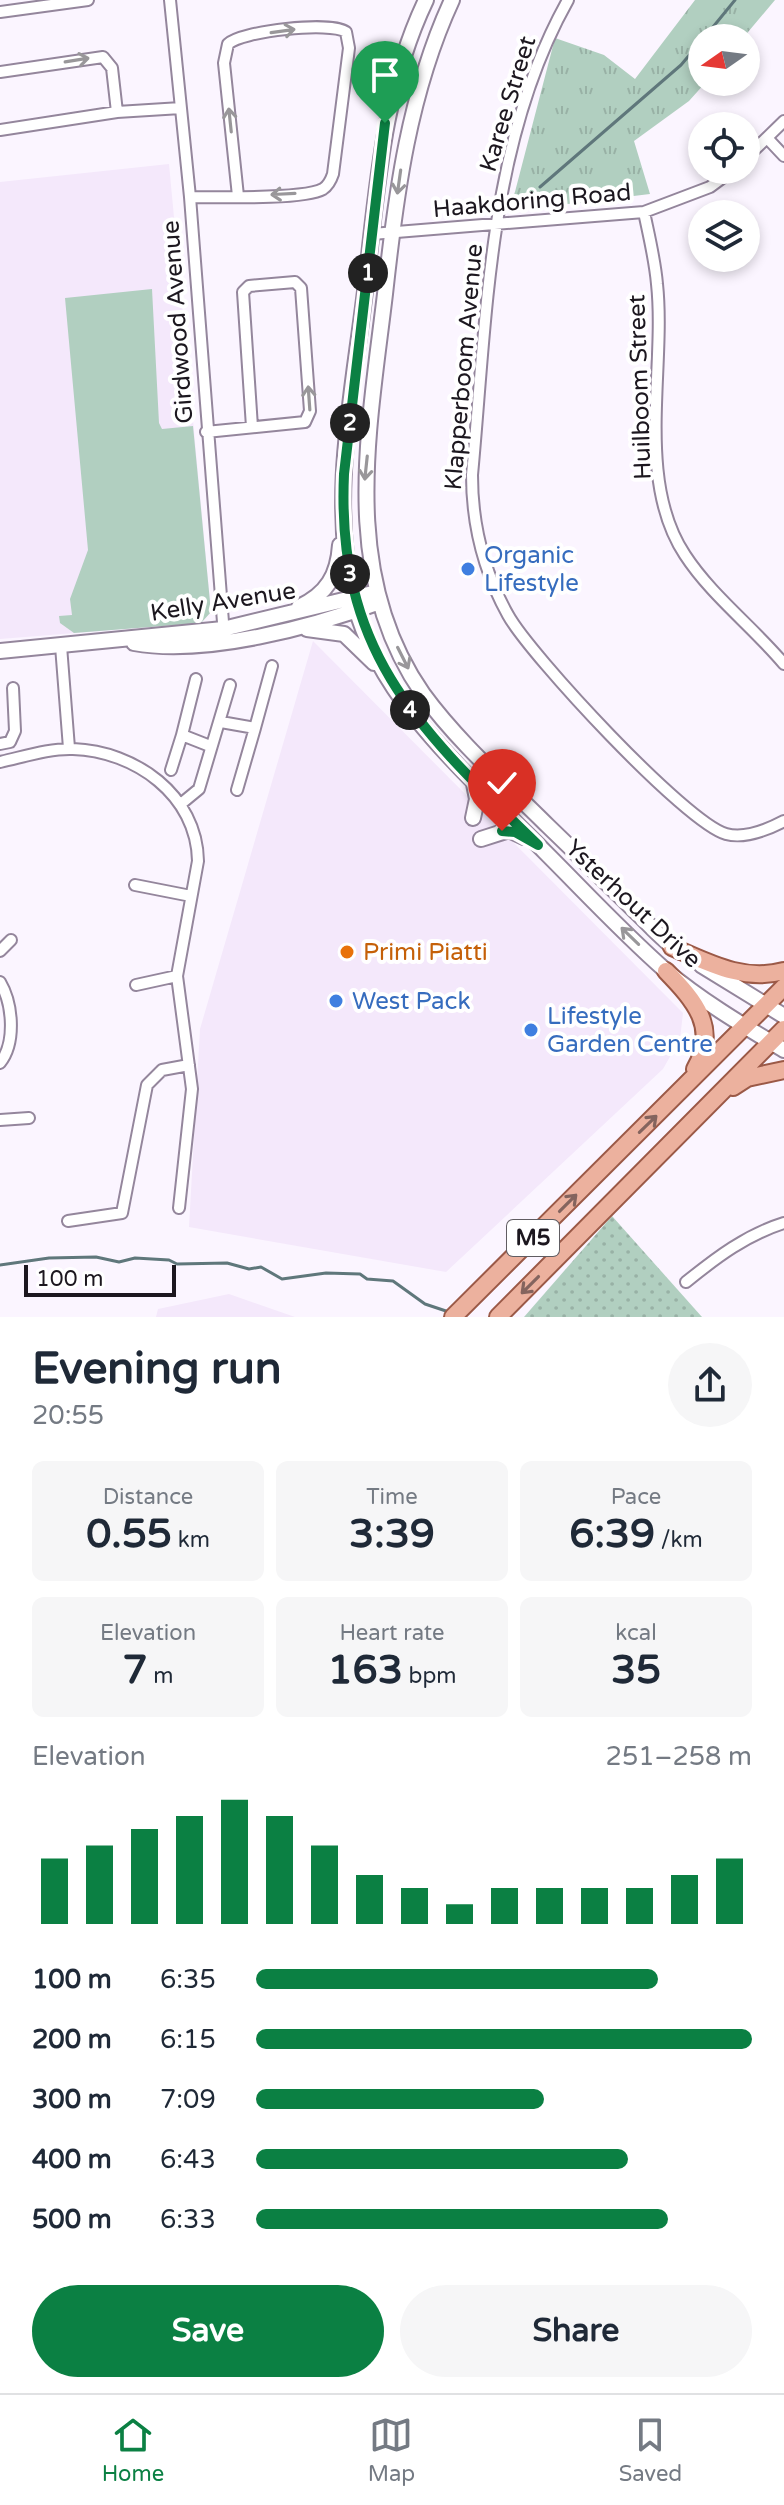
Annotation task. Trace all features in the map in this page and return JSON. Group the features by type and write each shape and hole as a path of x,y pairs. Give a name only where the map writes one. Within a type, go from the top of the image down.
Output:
{"main road":[{"name":"Ysterhout Drive","path":"426,0 400,60 389,103 372,234 344,474 344,517 355,605 396,691 473,778 666,971 778,1046"},
{"name":"Ysterhout Drive","path":"452,0 426,67 412,120 392,232 364,483 369,554 378,597 401,657 435,709 498,776 672,947 784,1016"},
{"path":"261,628 324,591 339,565 344,517"},
{"name":"Kelly Avenue","path":"0,651 224,635 378,597"},
{"path":"261,628 321,628 344,634 358,645 396,691"},
{"path":"473,778 477,799 473,818"},
{"path":"481,839 509,830 538,845"},
{"path":"672,947 726,970 758,975 784,971"},
{"path":"666,971 689,995 705,1020 704,1051 685,1088"},
{"name":"M5","path":"453,1317 784,987"},
{"name":"M5","path":"498,1317 707,1107 778,1046 784,1029"},
{"path":"707,1107 747,1078 784,1070"}],"street":[{"path":"0,12 88,0"},
{"name":"Girdwood Avenue","path":"170,0 190,197 224,635"},
{"name":"Karee Street","path":"496,223 536,63 568,0"},
{"path":"190,197 238,196 313,192 330,182 349,48 346,32 341,28 325,26 241,37 228,44 224,63 238,196"},
{"path":"0,72 103,57 112,68 117,112"},
{"path":"0,130 117,112 181,108"},
{"path":"760,146 784,121"},
{"path":"768,139 784,156"},
{"name":"Haakdoring Road","path":"372,234 644,212 714,184"},
{"name":"Huilboom Street","path":"644,212 657,285 657,444 662,490 670,520 684,554 784,664"},
{"name":"Klapperboom Avenue","path":"496,223 472,475 472,511 487,569 508,614 536,657 703,822 728,835 756,833 784,821"},
{"path":"206,432 305,422 310,411 301,288 295,282 249,286 243,292 252,427"},
{"path":"61,646 69,748"},
{"path":"237,790 272,666"},
{"path":"171,770 196,679"},
{"path":"182,803 199,789 230,685"},
{"path":"0,744 14,738 13,688"},
{"path":"221,722 255,728"},
{"path":"182,735 210,746"},
{"path":"0,762 69,748 103,753 138,767 182,803 198,845 177,976 192,1109 179,1208"},
{"path":"135,885 191,896"},
{"path":"0,951 11,940"},
{"path":"136,985 177,976"},
{"path":"0,982 6,994 11,1035 10,1048 0,1063"},
{"path":"68,1221 122,1213 147,1085 162,1070 189,1065"},
{"path":"0,1120 29,1118"},
{"path":"686,1282 721,1253 784,1223"}],"shaded area":[{"path":"169,164 211,612 201,623 0,639 0,182"},
{"path":"313,641 683,1013 680,1039 663,1069 446,1272 189,1227 200,1029"},
{"path":"229,1294 295,1317 156,1317 158,1309"}],"green space":[{"path":"695,0 775,0 755,24 688,24 688,96 693,96 634,141 650,194 510,211 555,38 604,55 635,79"},
{"path":"152,289 159,423 162,429 193,426 211,612 201,623 74,633 60,623 59,616 72,615 70,599 88,550 65,298"},
{"path":"612,1216 702,1317 524,1317"}],"waterway":[{"path":"715,24 735,0"},
{"path":"540,187 688,57"},
{"path":"0,1265 49,1258 96,1257 119,1262 135,1258 169,1260 177,1264 227,1263 249,1269 261,1267 282,1279 326,1273 360,1274 367,1279 393,1281 425,1304 446,1311"}],"place":[{"name":"Organic Lifestyle","path":"468,569"},
{"name":"Primi Piatti","path":"347,952"},
{"name":"West Pack","path":"336,1001"},
{"name":"Lifestyle Garden Centre","path":"531,1030"}],"route":[{"path":"385,123 344,474 344,517 354,600 379,661 396,691 483,790 538,845 515,832 502,831"}]}
